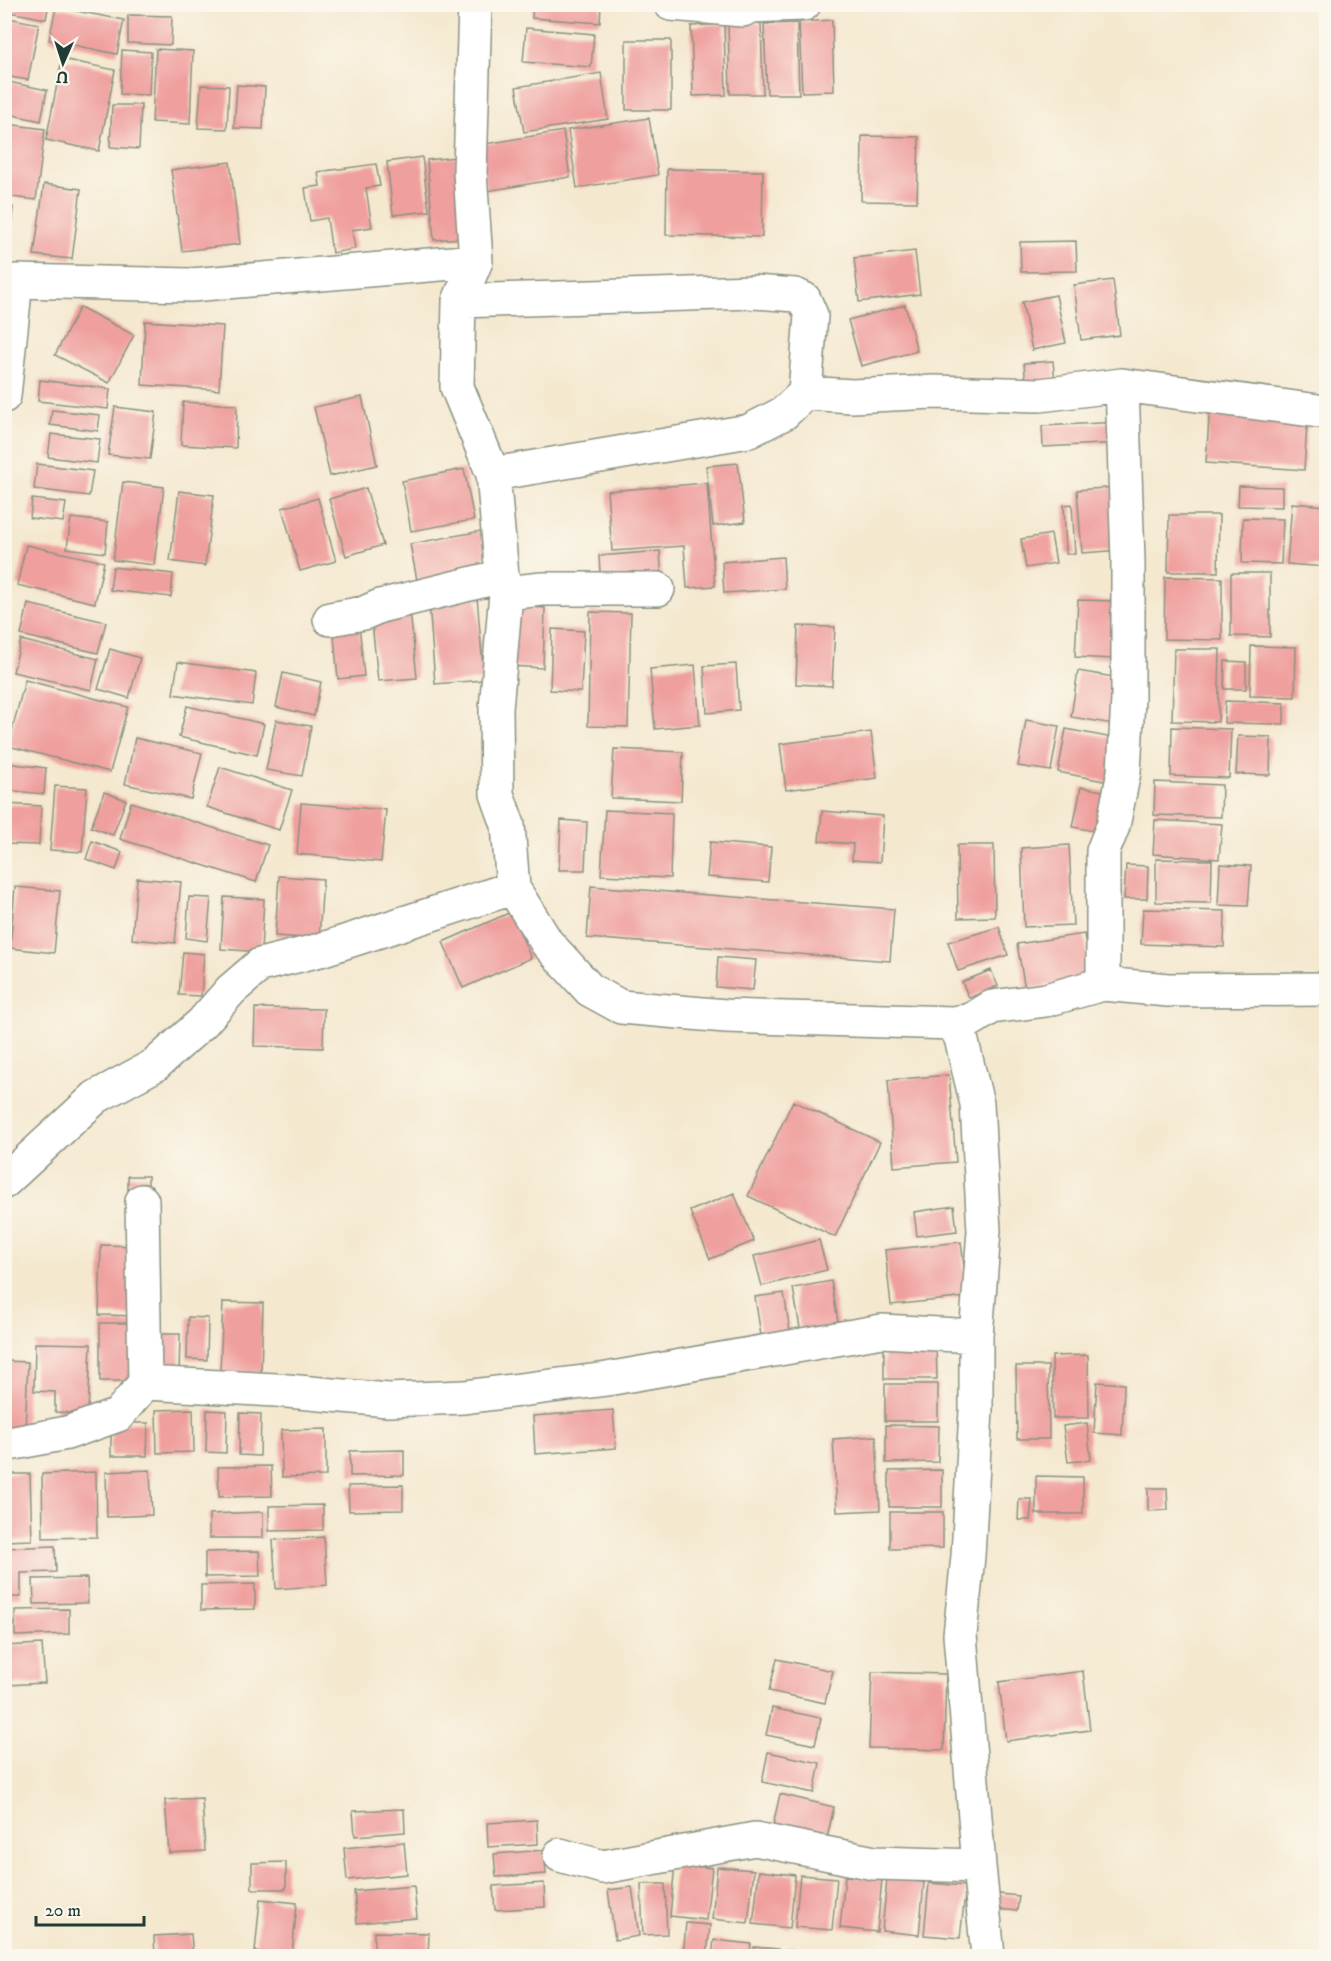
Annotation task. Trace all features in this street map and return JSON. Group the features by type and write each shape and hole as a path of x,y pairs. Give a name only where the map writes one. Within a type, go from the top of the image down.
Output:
{"street":[{"path":"475,4 470,172 476,261 459,301 457,387 494,474 504,585 496,710 497,794 508,825 513,888 546,943 590,990 621,1007 726,1016 953,1023 971,1020 992,1007 1046,1000 1103,984 1168,990 1326,989"},
{"path":"671,4 743,10 751,6 804,4"},
{"path":"4,396 10,281 191,285 476,261"},
{"path":"459,301 754,292 795,295 804,299 811,315 805,393 784,413 749,431 494,474"},
{"path":"805,393 852,396 934,392 1040,395 1122,385 1326,412"},
{"path":"1103,984 1103,851 1113,826 1124,772 1128,699 1128,560 1122,385"},
{"path":"330,619 364,613 380,606 504,585 542,589 658,589"},
{"path":"8,1173 96,1097 155,1065 202,1023 231,990 260,965 320,950 513,888"},
{"path":"953,1023 961,1038 976,1104 984,1232 976,1336 976,1410 969,1556 960,1635 988,1956"},
{"path":"4,1445 67,1433 118,1414 145,1383 142,1201"},
{"path":"145,1383 276,1390 388,1400 464,1396 607,1379 882,1331 976,1336"},
{"path":"560,1855 603,1867 755,1839 874,1863 979,1866"}],"building":[{"path":"5,4 49,4 46,19 4,11"},
{"path":"533,4 601,4 600,23 532,18"},
{"path":"56,7 124,20 117,54 49,40"},
{"path":"128,15 172,16 171,45 128,43"},
{"path":"4,17 39,24 28,80 4,76"},
{"path":"832,20 834,91 802,92 799,22"},
{"path":"761,23 763,94 730,94 728,24"},
{"path":"797,23 799,94 767,94 764,24"},
{"path":"724,24 726,95 693,96 691,26"},
{"path":"526,28 594,34 591,67 523,62"},
{"path":"626,40 671,40 671,110 626,110"},
{"path":"156,49 193,51 190,124 152,122"},
{"path":"122,50 151,52 149,95 120,94"},
{"path":"62,59 115,70 99,151 46,140"},
{"path":"601,73 608,119 524,132 516,87"},
{"path":"4,81 47,90 41,121 4,113"},
{"path":"201,85 229,86 227,129 198,128"},
{"path":"237,85 265,87 263,129 234,128"},
{"path":"112,105 141,105 139,149 110,147"},
{"path":"649,118 658,175 577,188 568,130"},
{"path":"7,124 45,129 36,200 4,196 4,144"},
{"path":"563,131 570,177 487,191 479,145"},
{"path":"862,136 919,137 917,202 861,201"},
{"path":"422,157 429,211 393,215 387,162"},
{"path":"456,157 463,238 434,240 427,160"},
{"path":"230,162 240,244 182,251 171,170"},
{"path":"376,164 380,186 366,188 372,227 352,230 355,249 332,253 327,218 310,221 305,188 320,186 318,172"},
{"path":"667,169 763,171 762,237 666,235"},
{"path":"44,184 81,189 72,259 34,255"},
{"path":"4,206 13,207 7,257 4,257"},
{"path":"1076,241 1077,271 1021,272 1020,242"},
{"path":"915,251 920,294 859,302 854,258"},
{"path":"1113,280 1120,335 1081,340 1074,285"},
{"path":"1056,295 1066,343 1032,350 1022,302"},
{"path":"905,305 917,351 861,366 848,320"},
{"path":"80,307 134,335 109,383 55,355"},
{"path":"145,321 223,326 219,390 142,385"},
{"path":"1053,361 1055,382 1026,385 1024,363"},
{"path":"40,380 110,389 108,409 38,401"},
{"path":"362,397 377,465 330,476 314,407"},
{"path":"183,402 237,405 236,448 181,445"},
{"path":"1210,403 1308,411 1304,470 1206,463"},
{"path":"115,407 156,412 150,459 108,455"},
{"path":"52,410 100,415 98,431 50,425"},
{"path":"1120,422 1121,443 1043,447 1042,426"},
{"path":"51,434 100,439 97,463 48,457"},
{"path":"738,463 745,522 713,526 706,466"},
{"path":"37,464 93,471 89,496 34,489"},
{"path":"464,469 474,520 411,531 402,481"},
{"path":"123,482 164,487 154,565 113,560"},
{"path":"707,483 715,586 687,588 684,546 612,551 607,491"},
{"path":"1239,486 1282,487 1282,507 1238,506"},
{"path":"1118,487 1123,550 1082,553 1077,490"},
{"path":"366,488 383,545 346,556 329,499"},
{"path":"179,491 214,495 205,566 170,561"},
{"path":"318,498 336,561 300,571 282,508"},
{"path":"32,499 66,503 63,522 30,518"},
{"path":"1292,503 1326,506 1326,567 1287,564"},
{"path":"1072,504 1075,554 1066,554 1064,505"},
{"path":"1169,515 1219,515 1218,572 1168,572"},
{"path":"71,518 108,522 105,553 67,548"},
{"path":"1243,518 1283,519 1281,564 1242,563"},
{"path":"481,531 488,571 418,585 410,544"},
{"path":"1051,534 1056,563 1026,568 1021,539"},
{"path":"26,545 104,562 95,603 17,585"},
{"path":"660,551 662,582 601,588 599,556"},
{"path":"783,557 785,589 724,593 722,562"},
{"path":"113,567 173,574 171,597 110,590"},
{"path":"1231,573 1270,573 1270,637 1231,636"},
{"path":"1165,577 1222,578 1222,640 1164,639"},
{"path":"477,597 484,680 435,684 429,601"},
{"path":"1078,600 1116,601 1114,659 1075,657"},
{"path":"28,604 106,622 98,653 21,635"},
{"path":"514,606 545,608 543,668 511,666"},
{"path":"410,610 417,678 378,681 371,613"},
{"path":"590,612 631,613 628,727 588,726"},
{"path":"359,623 364,676 338,679 333,626"},
{"path":"798,626 835,627 832,686 796,684"},
{"path":"552,629 584,631 581,692 550,690"},
{"path":"21,640 98,659 91,690 13,672"},
{"path":"1251,646 1296,647 1295,697 1250,696"},
{"path":"110,649 140,658 129,698 98,689"},
{"path":"1174,649 1220,649 1218,722 1172,721"},
{"path":"1225,661 1246,662 1246,689 1224,689"},
{"path":"178,662 256,673 252,705 173,694"},
{"path":"736,664 739,710 707,713 704,666"},
{"path":"695,665 700,725 655,729 650,669"},
{"path":"1078,671 1120,678 1113,724 1071,717"},
{"path":"283,673 321,682 314,716 276,707"},
{"path":"25,680 128,707 110,772 8,746"},
{"path":"1225,701 1284,703 1284,724 1224,723"},
{"path":"187,706 264,724 257,755 179,737"},
{"path":"276,720 311,726 302,776 266,770"},
{"path":"1026,720 1059,726 1051,771 1018,766"},
{"path":"1172,727 1231,729 1229,778 1171,776"},
{"path":"1066,729 1118,739 1109,782 1058,772"},
{"path":"871,732 877,778 786,790 780,744"},
{"path":"1238,736 1271,737 1270,775 1236,774"},
{"path":"135,738 202,753 191,799 125,784"},
{"path":"614,749 683,752 681,801 611,798"},
{"path":"6,763 46,768 44,794 4,790"},
{"path":"220,767 292,790 279,830 207,807"},
{"path":"1155,782 1222,785 1221,817 1154,815"},
{"path":"55,786 87,788 82,852 50,850"},
{"path":"1081,787 1108,792 1099,832 1073,827"},
{"path":"104,792 126,800 113,835 91,827"},
{"path":"131,802 268,845 256,882 120,839"},
{"path":"301,803 386,810 381,862 297,854"},
{"path":"5,804 41,806 39,845 5,844"},
{"path":"605,810 672,813 670,878 601,875"},
{"path":"822,811 883,816 880,862 852,860 853,844 819,841"},
{"path":"561,820 587,822 585,870 559,870"},
{"path":"1155,820 1222,824 1219,859 1153,854"},
{"path":"92,841 122,852 116,870 86,859"},
{"path":"710,842 771,847 768,882 707,877"},
{"path":"957,845 994,845 995,917 958,918"},
{"path":"1069,845 1073,925 1024,927 1021,848"},
{"path":"1156,859 1212,860 1211,903 1156,902"},
{"path":"1220,864 1251,866 1248,906 1218,905"},
{"path":"1126,865 1148,866 1147,899 1124,899"},
{"path":"279,876 323,879 319,939 275,936"},
{"path":"137,878 181,882 175,943 132,939"},
{"path":"591,886 894,909 890,961 587,938"},
{"path":"15,887 60,891 54,953 10,948"},
{"path":"189,897 211,898 207,941 186,938"},
{"path":"224,897 264,899 261,952 221,949"},
{"path":"1143,909 1225,911 1224,947 1141,944"},
{"path":"511,912 531,958 463,988 443,942"},
{"path":"999,927 1008,955 958,971 948,942"},
{"path":"1084,934 1091,978 1025,989 1017,944"},
{"path":"183,952 204,954 201,996 179,995"},
{"path":"718,957 756,960 753,990 716,987"},
{"path":"991,970 998,986 969,998 962,982"},
{"path":"255,1008 324,1009 323,1048 254,1046"},
{"path":"949,1075 956,1162 894,1167 888,1080"},
{"path":"793,1101 880,1142 835,1237 748,1196"},
{"path":"128,1176 148,1176 148,1200 128,1199"},
{"path":"734,1193 754,1241 710,1259 690,1211"},
{"path":"954,1206 957,1231 917,1236 914,1212"},
{"path":"819,1240 827,1270 762,1286 754,1256"},
{"path":"961,1242 968,1297 891,1305 885,1250"},
{"path":"101,1245 142,1246 140,1316 99,1315"},
{"path":"831,1281 839,1327 801,1334 793,1288"},
{"path":"784,1293 791,1338 762,1342 755,1297"},
{"path":"223,1302 263,1303 261,1373 220,1372"},
{"path":"188,1317 208,1318 207,1360 187,1359"},
{"path":"100,1323 139,1323 139,1381 100,1381"},
{"path":"160,1334 180,1334 179,1377 158,1376"},
{"path":"884,1342 936,1342 937,1379 884,1379"},
{"path":"35,1343 91,1344 88,1414 55,1412 55,1392 34,1391"},
{"path":"1088,1355 1089,1418 1053,1418 1052,1356"},
{"path":"4,1361 28,1362 25,1432 4,1431"},
{"path":"1016,1366 1048,1366 1049,1439 1017,1439"},
{"path":"1097,1382 1124,1384 1122,1435 1094,1433"},
{"path":"885,1384 938,1384 938,1421 885,1421"},
{"path":"193,1409 194,1452 157,1453 156,1410"},
{"path":"207,1410 227,1411 226,1453 206,1452"},
{"path":"613,1410 616,1448 535,1454 533,1416"},
{"path":"240,1413 261,1414 260,1456 239,1455"},
{"path":"111,1423 148,1423 147,1456 111,1456"},
{"path":"1087,1423 1091,1460 1068,1462 1063,1426"},
{"path":"886,1425 939,1426 938,1462 886,1463"},
{"path":"326,1429 326,1476 282,1477 281,1430"},
{"path":"876,1436 880,1510 837,1512 833,1439"},
{"path":"404,1450 404,1475 350,1476 350,1451"},
{"path":"271,1466 272,1496 219,1497 218,1467"},
{"path":"150,1470 152,1515 107,1517 106,1472"},
{"path":"942,1470 942,1507 889,1507 889,1471"},
{"path":"96,1472 97,1537 43,1538 42,1474"},
{"path":"4,1474 30,1474 32,1540 5,1541"},
{"path":"1036,1476 1083,1477 1083,1514 1036,1514"},
{"path":"403,1485 403,1510 349,1511 348,1486"},
{"path":"1148,1488 1167,1488 1168,1510 1148,1511"},
{"path":"1019,1499 1032,1499 1030,1520 1018,1520"},
{"path":"323,1505 323,1530 269,1531 269,1506"},
{"path":"263,1512 263,1538 209,1538 209,1514"},
{"path":"890,1512 943,1512 943,1548 890,1549"},
{"path":"324,1537 327,1585 276,1589 273,1540"},
{"path":"55,1546 56,1572 21,1573 21,1597 4,1597 4,1548"},
{"path":"259,1551 260,1576 205,1577 205,1552"},
{"path":"87,1578 88,1603 34,1604 33,1579"},
{"path":"255,1584 255,1609 201,1610 201,1585"},
{"path":"69,1609 69,1634 15,1636 15,1610"},
{"path":"42,1644 45,1683 6,1685 4,1646"},
{"path":"777,1659 833,1671 825,1703 769,1691"},
{"path":"1083,1671 1090,1730 1006,1741 999,1682"},
{"path":"872,1672 946,1674 944,1750 869,1748"},
{"path":"772,1708 821,1718 815,1745 766,1735"},
{"path":"768,1752 820,1763 814,1793 762,1782"},
{"path":"780,1794 834,1807 827,1838 773,1825"},
{"path":"202,1798 205,1851 169,1853 165,1800"},
{"path":"404,1809 405,1832 355,1836 353,1811"},
{"path":"537,1820 538,1844 488,1847 487,1823"},
{"path":"404,1842 407,1874 347,1880 344,1848"},
{"path":"544,1850 546,1874 496,1877 494,1854"},
{"path":"286,1862 286,1889 252,1889 252,1863"},
{"path":"675,1864 712,1868 706,1920 670,1916"},
{"path":"717,1867 754,1870 748,1923 712,1919"},
{"path":"759,1871 795,1875 790,1928 753,1924"},
{"path":"800,1875 837,1878 832,1930 795,1927"},
{"path":"845,1876 882,1879 877,1932 840,1928"},
{"path":"887,1879 924,1882 919,1935 882,1931"},
{"path":"544,1883 545,1907 495,1910 493,1886"},
{"path":"929,1883 966,1886 960,1938 924,1935"},
{"path":"641,1884 665,1884 667,1934 643,1935"},
{"path":"414,1886 417,1918 357,1923 354,1891"},
{"path":"632,1887 639,1936 615,1940 608,1890"},
{"path":"999,1894 1019,1896 1017,1911 997,1909"},
{"path":"260,1899 297,1903 292,1955 255,1952"},
{"path":"686,1923 710,1925 707,1956 683,1956"},
{"path":"374,1932 429,1933 428,1956 374,1956"},
{"path":"191,1934 193,1956 155,1956 154,1936"},
{"path":"714,1940 751,1944 750,1956 712,1956"},
{"path":"754,1947 778,1949 778,1956 753,1956"},
{"path":"787,1950 812,1952 811,1956 787,1956"}]}
